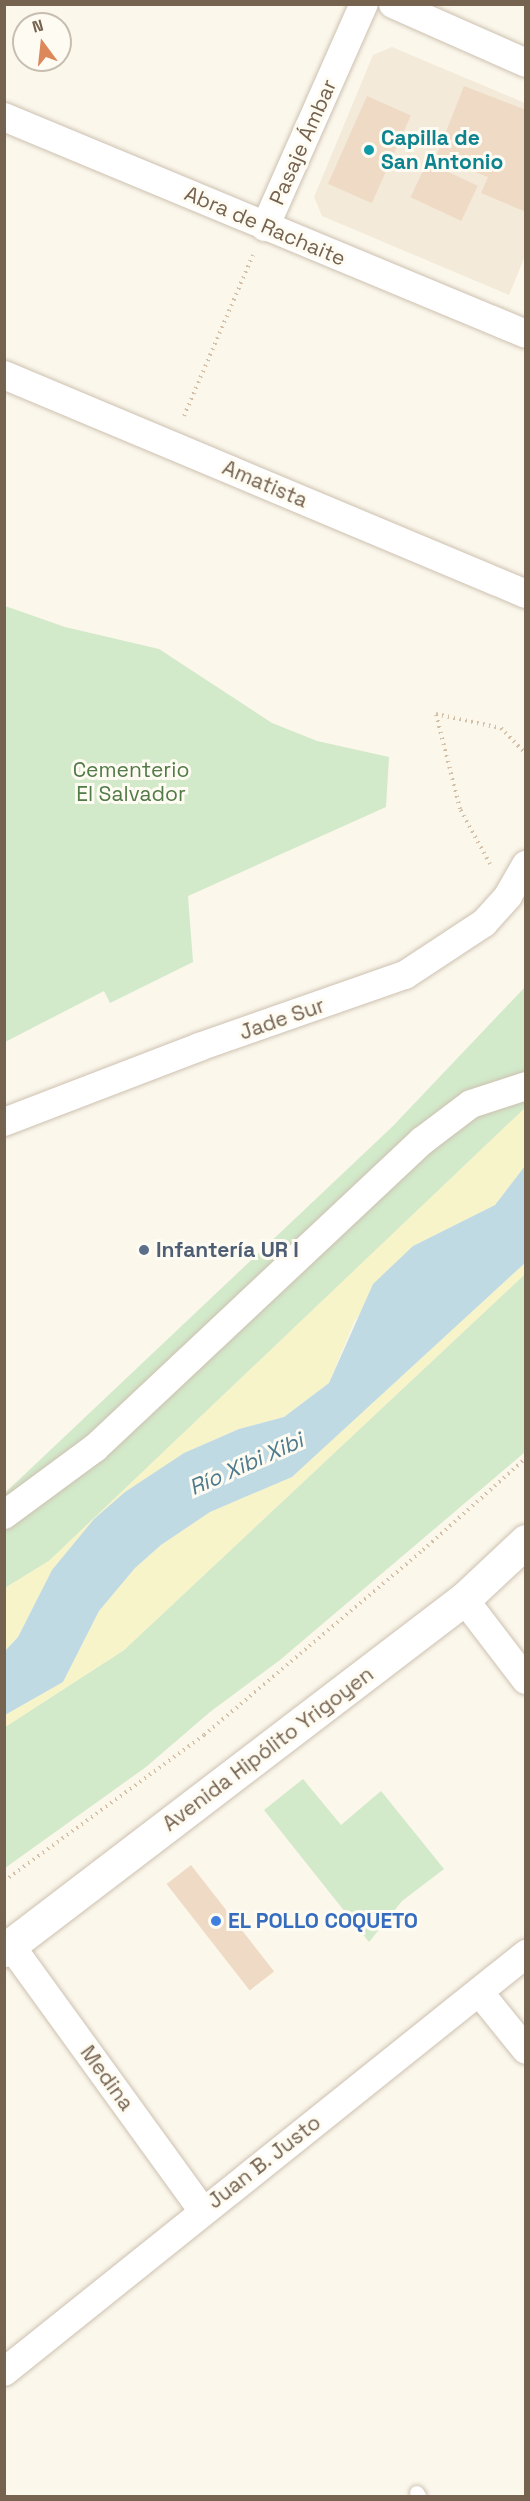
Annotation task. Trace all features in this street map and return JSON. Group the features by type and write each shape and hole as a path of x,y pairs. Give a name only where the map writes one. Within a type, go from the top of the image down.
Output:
{"main road":[{"name":"Avenida Hipólito Yrigoyen","path":"8,1948 464,1599 525,1541"}],"street":[{"name":"Pasaje Ámbar","path":"265,227 364,4"},
{"path":"393,4 525,63"},
{"name":"Abra de Rachaite","path":"4,117 525,334"},
{"name":"Amatista","path":"4,375 525,594"},
{"name":"Jade Sur","path":"4,1122 178,1054 405,975 484,923 508,896 525,865"},
{"path":"4,1515 95,1448 422,1141 471,1104 525,1086"},
{"path":"464,1599 525,1680"},
{"name":"Medina","path":"8,1948 202,2210"},
{"name":"Juan B. Justo","path":"4,2372 202,2210 480,1993 525,1954"},
{"path":"480,1993 525,2050"}],"path":[{"name":"Pasaje Ámbar","path":"172,444 265,227"},
{"path":"508,896 460,809 436,714 501,728 525,754"},
{"path":"4,1881 204,1735 423,1550 525,1458"}],"shaded area":[{"path":"392,47 525,103 525,256 509,295 322,216 314,197 373,55"}],"green space":[{"name":"Cementerio El Salvador","path":"5,606 65,627 159,649 272,723 317,741 389,757 386,807 188,896 193,962 110,1003 104,991 5,1042"},
{"path":"525,987 525,1108 49,1561 5,1588 5,1493 393,1126"},
{"path":"525,1274 525,1452 280,1660 210,1712 146,1767 5,1868 5,1727 124,1650"},
{"path":"303,1779 341,1825 381,1791 444,1869 402,1901 369,1942 264,1810"}],"sand":[{"path":"525,1108 525,1167 495,1205 413,1246 354,1322 329,1383 284,1417 239,1429 184,1453 52,1570 18,1637 5,1651 5,1588 49,1561"},
{"path":"525,1263 525,1274 124,1650 5,1727 5,1715 63,1682 99,1611 135,1568 161,1545 210,1512 292,1477"}],"water":[{"name":"Río Xibi Xibi","path":"525,1166 525,1263 292,1477 210,1512 161,1545 135,1568 99,1611 63,1682 5,1715 5,1651 18,1637 52,1570 94,1519 125,1492 184,1453 239,1429 284,1417 329,1383 373,1284 413,1246 495,1205"}],"building":[{"path":"464,86 526,110 526,212 481,193 488,177 436,157"},
{"name":"Capilla de San Antonio","path":"367,96 411,116 372,203 328,184"},
{"path":"427,162 478,186 461,221 411,197"},
{"name":"EL POLLO COQUETO","path":"191,1865 274,1971 250,1990 167,1884"}],"place":[{"name":"Capilla de San Antonio","path":"369,150"},
{"name":"Infantería UR I","path":"144,1250"},
{"name":"EL POLLO COQUETO","path":"216,1921"}]}
